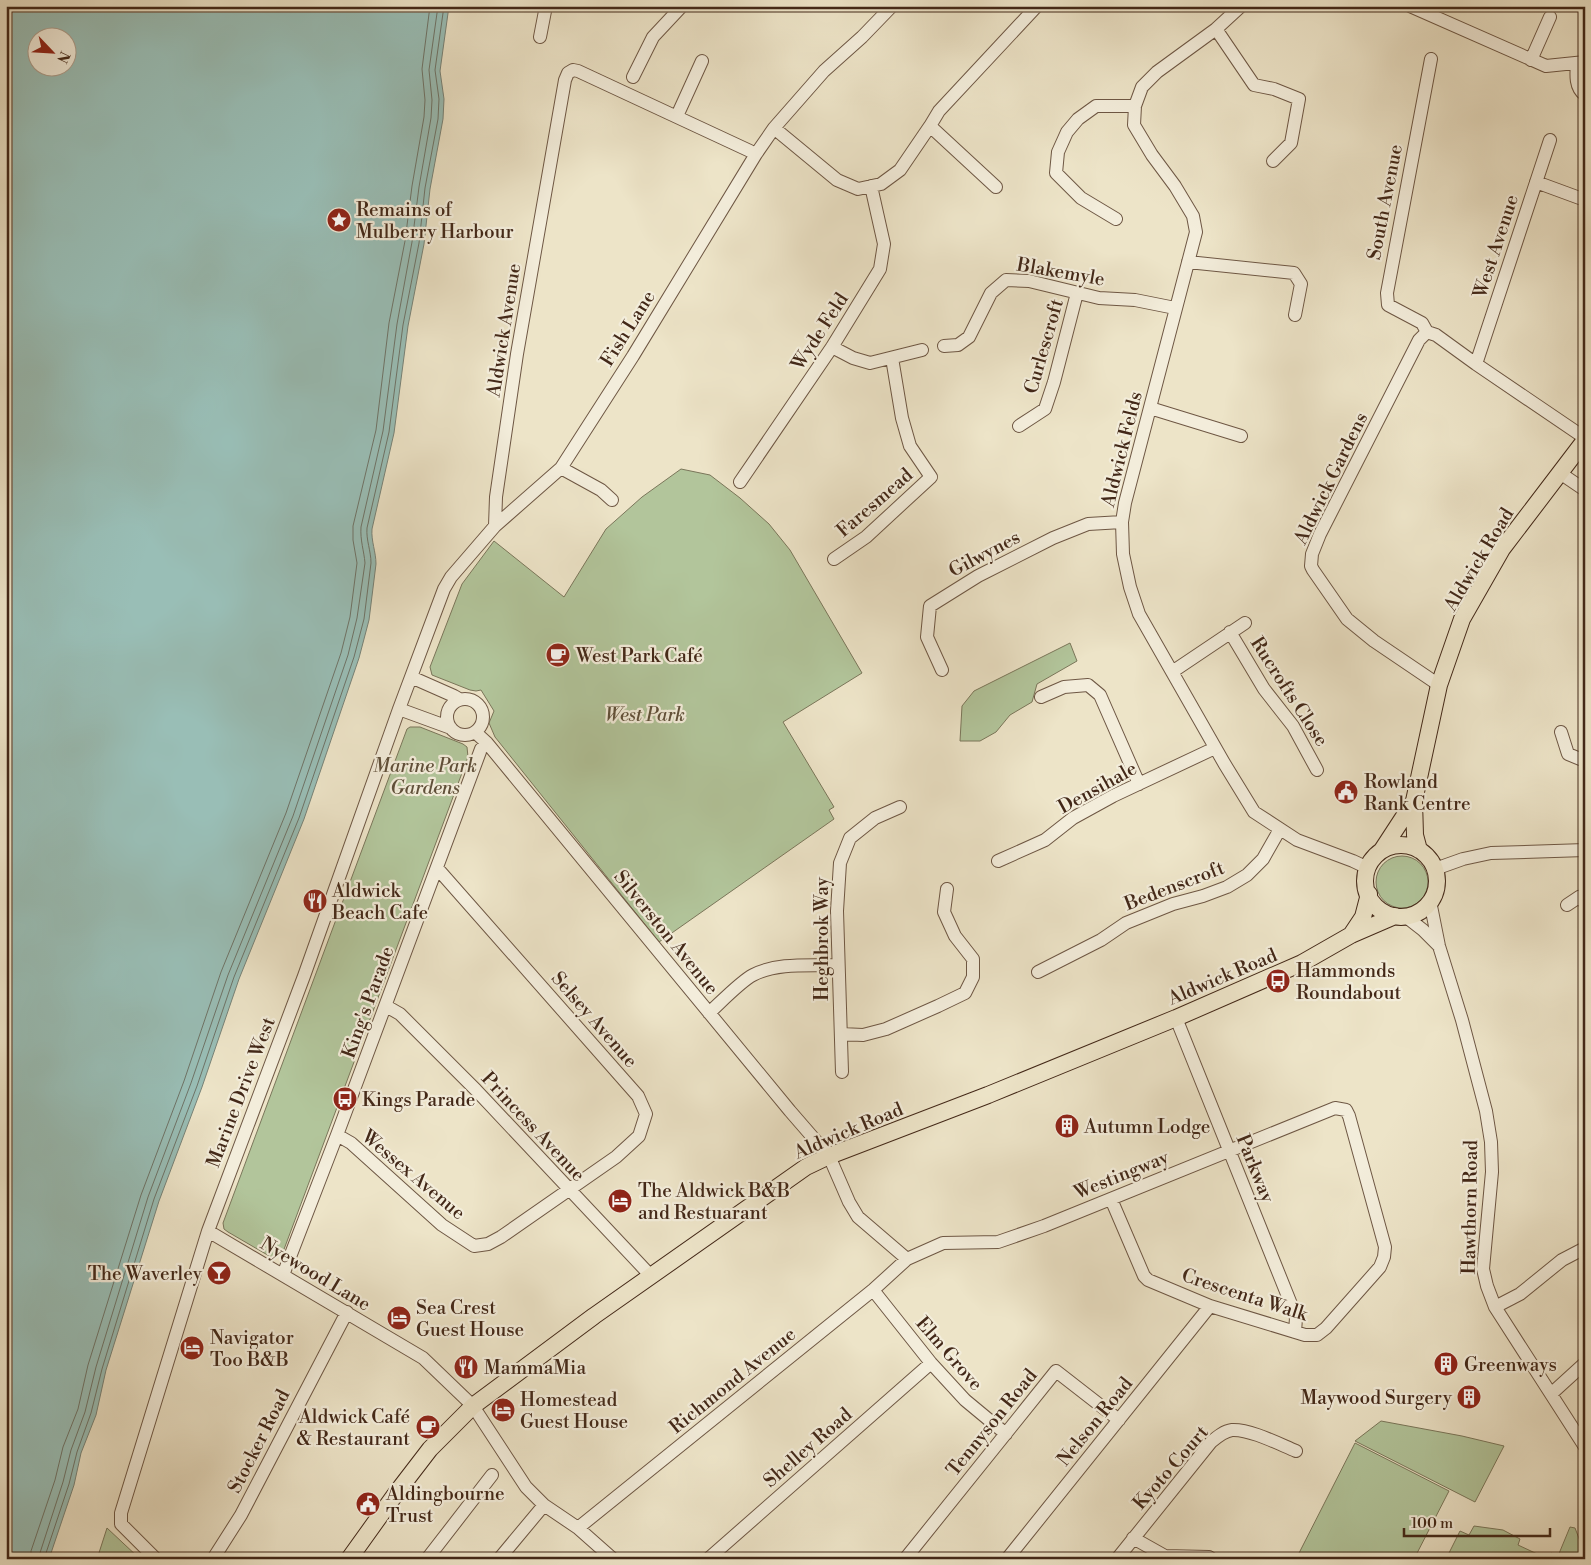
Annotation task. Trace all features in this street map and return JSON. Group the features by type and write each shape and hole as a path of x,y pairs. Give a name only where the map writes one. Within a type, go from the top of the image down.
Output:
{"main road":[{"name":"Aldwick Road","path":"1414,801 1438,685 1462,619 1502,549 1585,439"},
{"path":"1414,801 1415,835 1419,850"},
{"path":"1382,850 1392,846 1403,845 1419,850 1430,860 1435,869 1437,880 1435,891 1430,901 1422,910 1414,914 1400,916 1378,908 1371,900 1366,879 1368,868 1374,858 1382,850 1414,801"},
{"path":"1352,935 1363,917 1369,894"},
{"name":"Aldwick Road","path":"349,1559 430,1449 472,1406 650,1276 799,1172 829,1156 988,1095 1176,1018 1302,963 1352,935 1400,916"}],"street":[{"path":"540,36 546,6"},
{"path":"633,77 653,37 682,6"},
{"name":"Fish Lane","path":"411,677 450,577 495,526 561,468 774,128 824,71 862,37 892,6"},
{"path":"774,128 837,180 858,189 881,184 900,170 939,110 1037,6"},
{"name":"Aldwick Felds","path":"1241,6 1216,28 1157,72 1142,87 1135,106 1134,125 1193,216 1196,232 1125,503 1122,522 1123,554 1138,614 1254,812 1297,840 1368,868"},
{"path":"1410,6 1432,11 1546,66 1581,63 1576,79 1580,92 1585,95"},
{"path":"1531,60 1550,18"},
{"path":"1216,28 1254,85 1274,89 1299,99 1291,143 1273,161"},
{"name":"South Avenue","path":"1427,332 1422,323 1388,305 1387,293 1431,59"},
{"path":"677,116 702,61"},
{"name":"Aldwick Avenue","path":"495,526 496,497 517,354 561,99 568,73 573,70 578,71 750,151"},
{"path":"1116,219 1081,198 1056,173 1058,152 1068,132 1078,119 1096,106 1135,106"},
{"path":"930,126 996,187"},
{"name":"West Avenue","path":"1476,364 1550,140"},
{"path":"1536,182 1585,200"},
{"name":"Wyde Feld","path":"740,482 832,347 880,269 884,244 871,186"},
{"path":"1188,262 1294,273 1301,284 1295,315"},
{"name":"Blakemyle","path":"944,346 958,345 969,337 992,293 1006,280 1029,281 1099,298 1135,300 1175,308"},
{"name":"Curlescroft","path":"1019,426 1045,409 1078,293"},
{"path":"1427,332 1436,335 1585,439"},
{"name":"Aldwick Gardens","path":"1427,332 1419,340 1348,476 1320,534 1312,554 1311,566 1347,619 1374,641 1438,685"},
{"path":"832,347 854,358 870,363 922,350"},
{"name":"Faresmead","path":"834,559 866,537 932,476 910,446 902,418 892,358"},
{"path":"1150,408 1241,436"},
{"path":"561,468 601,490 612,500"},
{"path":"1560,473 1585,490"},
{"path":"932,476 938,489"},
{"name":"Gilwynes","path":"942,670 927,637 930,606 978,576 1053,538 1088,524 1122,522"},
{"name":"Rucrofts Close","path":"1172,672 1246,623"},
{"name":"Rucrofts Close","path":"1230,632 1264,689 1293,726 1318,770"},
{"path":"399,709 451,728 464,735 475,732 482,722 482,710 475,701 459,699 411,677"},
{"name":"Marine Drive West","path":"149,1556 121,1524 121,1512 208,1231 304,976 411,677"},
{"path":"1041,697 1064,687 1088,685 1100,695 1139,784"},
{"path":"451,728 448,723 448,712 454,702 459,699"},
{"name":"Silverston Avenue","path":"475,732 487,742 829,1156 849,1202 858,1217 906,1259"},
{"path":"1561,732 1568,754 1585,761"},
{"name":"King's Parade","path":"283,1275 386,1006 481,749 487,742"},
{"name":"Densihale","path":"998,860 1045,840 1073,818 1113,796 1215,748"},
{"name":"Heghbrok Way","path":"842,1072 837,911 840,864 850,838 875,818 900,807"},
{"name":"Bedenscroft","path":"1038,972 1100,940 1126,923 1173,904 1228,887 1246,875 1264,859 1280,829"},
{"path":"1435,869 1463,859 1490,854 1585,850"},
{"name":"Selsey Avenue","path":"437,868 638,1096 646,1114 639,1136 616,1157 569,1190"},
{"path":"841,1034 863,1035 886,1029 938,1006 964,992 973,978 973,959 954,936 944,912 947,889"},
{"path":"1567,905 1580,897 1585,903"},
{"name":"Hawthorn Road","path":"1430,901 1439,946 1453,988 1484,1102 1491,1142 1492,1172 1483,1269 1487,1286 1495,1307 1585,1447"},
{"path":"1400,916 1423,930 1439,946"},
{"path":"709,1013 752,975 779,967 838,965"},
{"name":"Princess Avenue","path":"386,1006 400,1014 476,1090 650,1276"},
{"name":"Parkway","path":"1176,1018 1296,1318 1295,1332"},
{"name":"Westingway","path":"906,1259 943,1243 998,1242 1111,1199 1335,1108 1346,1110"},
{"name":"Crescenta Walk","path":"1111,1199 1144,1276 1153,1283 1210,1306 1305,1335 1317,1335 1326,1328 1380,1267 1384,1257 1385,1248 1346,1110"},
{"name":"Wessex Avenue","path":"337,1135 351,1143 442,1225 474,1246 488,1244 501,1237 569,1190"},
{"name":"Nyewood Lane","path":"208,1231 423,1358 472,1406 526,1486 544,1505 578,1528 613,1559"},
{"path":"1495,1307 1526,1290 1549,1269 1585,1248"},
{"name":"Richmond Avenue","path":"578,1528 873,1290 906,1259"},
{"name":"Elm Grove","path":"873,1290 931,1363 965,1400 1006,1434"},
{"name":"Nelson Road","path":"1007,1559 1210,1306"},
{"name":"Stocker Road","path":"213,1559 241,1515 347,1312"},
{"name":"Shelley Road","path":"708,1559 931,1363"},
{"path":"1551,1394 1585,1363"},
{"name":"Tennyson Road","path":"905,1559 1056,1371 1119,1420"},
{"name":"Kyoto Court","path":"1118,1559 1211,1442 1220,1435 1230,1430 1243,1431 1296,1451"},
{"path":"428,1559 492,1476"},
{"path":"499,1559 544,1505"},
{"name":"Kyoto Court","path":"1133,1538 1165,1556 1209,1557 1212,1559"}],"green space":[{"name":"West Park","path":"681,469 710,475 769,524 790,550 862,673 783,722 834,807 829,810 834,819 659,942 495,737 489,723 494,711 481,690 470,690 432,675 430,667 462,584 494,541 564,597 606,529 642,497"},
{"path":"1070,643 1077,661 1037,684 1032,702 1010,715 996,732 980,741 960,741 962,706 974,691"},
{"name":"Marine Park Gardens","path":"410,727 420,727 463,744 467,747 468,757 283,1252 271,1257 228,1232 224,1229 223,1223 407,729"},
{"path":"1402,856 1412,858 1420,864 1426,872 1428,882 1426,892 1420,900 1412,906 1402,908 1392,906 1384,900 1378,892 1376,882 1378,872 1384,864 1392,858"},
{"path":"1381,1421 1504,1446 1475,1502 1355,1441"},
{"path":"1355,1443 1449,1491 1414,1559 1296,1559"},
{"path":"1474,1526 1503,1530 1520,1539 1518,1545 1548,1559 1446,1559 1460,1531 1469,1535"},
{"path":"1570,1527 1575,1528 1585,1554 1585,1559 1548,1559 1551,1553 1558,1556"},
{"path":"107,1528 139,1558 139,1559 97,1559"}],"water":[{"path":"6,6 449,6 440,71 444,99 443,119 430,189 424,244 408,326 394,433 372,529 376,564 369,620 359,658 304,819 239,979 202,1087 159,1201 106,1370 96,1415 81,1453 74,1485 49,1559 6,1559"}],"place":[{"name":"Remains of Mulberry Harbour","path":"339,220"},
{"name":"West Park Café","path":"558,655"},
{"name":"Rowland Rank Centre","path":"1346,792"},
{"name":"Aldwick Beach Cafe","path":"315,901"},
{"name":"Hammonds Roundabout","path":"1278,981"},
{"name":"Kings Parade","path":"345,1099"},
{"name":"Autumn Lodge","path":"1067,1126"},
{"name":"The Aldwick B&B and Restuarant","path":"620,1201"},
{"name":"The Waverley","path":"219,1273"},
{"name":"Sea Crest Guest House","path":"399,1318"},
{"name":"Navigator Too B&B","path":"192,1348"},
{"name":"Greenways","path":"1446,1364"},
{"name":"MammaMia","path":"466,1367"},
{"name":"Maywood Surgery","path":"1469,1397"},
{"name":"Homestead Guest House","path":"503,1410"},
{"name":"Aldwick Café & Restaurant","path":"428,1427"},
{"name":"Aldingbourne Trust","path":"368,1504"}]}
